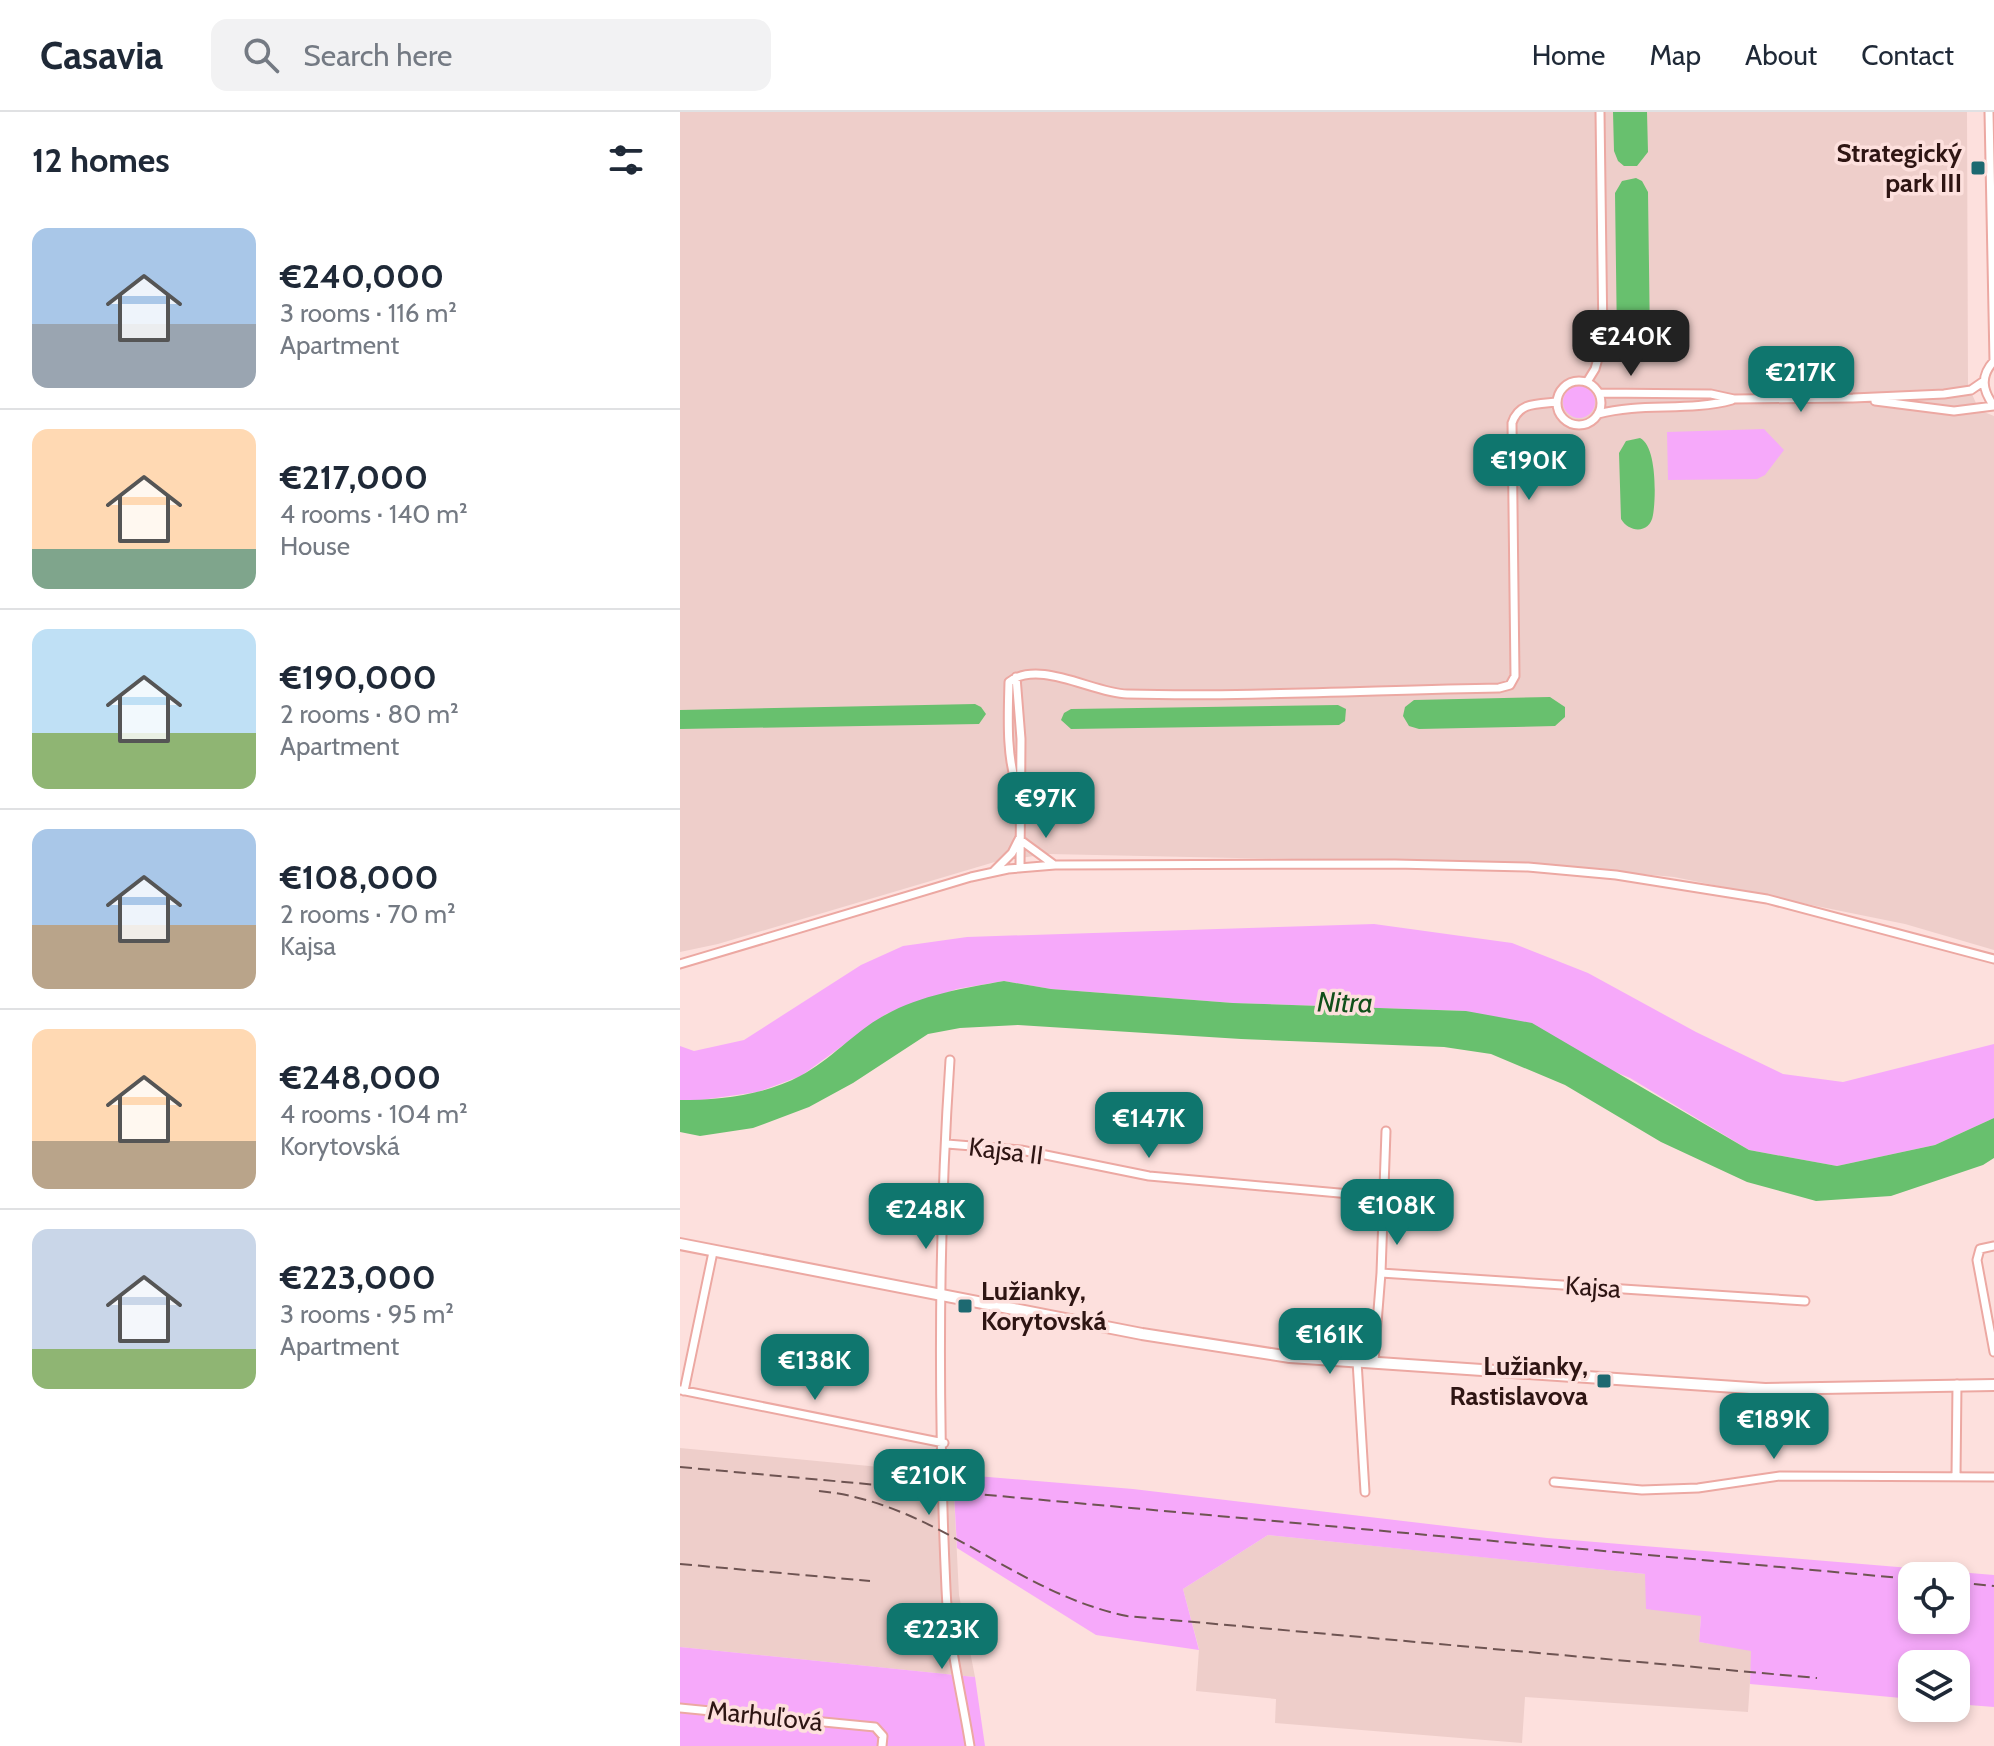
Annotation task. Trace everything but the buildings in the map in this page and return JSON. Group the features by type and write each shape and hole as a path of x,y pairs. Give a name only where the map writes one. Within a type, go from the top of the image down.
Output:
{"street":[{"path":"1587,382 1595,369 1603,341 1600,112"},
{"path":"1734,399 1712,406 1618,408 1598,414 1591,421 1572,424 1564,419 1557,402 1564,387 1579,381 1587,382 1599,393 1711,394 1734,399 1853,398 1971,390 1984,381 1994,361 1989,112"},
{"path":"1853,398 1954,411 1994,406 1987,396 1984,381"},
{"path":"1598,414 1599,393"},
{"path":"1020,868 1018,792 1021,726 1016,677 1052,676 1124,694 1510,685 1515,676 1512,423 1516,413 1525,405 1557,402"},
{"path":"1019,839 1055,865"},
{"path":"994,871 1012,853 1019,839"},
{"path":"680,964 994,871 1055,865 1395,864 1528,867 1616,875 1767,899 1994,959"},
{"path":"950,1060 939,1294 946,1592 970,1746"},
{"path":"1374,1361 1381,1273 1386,1131"},
{"name":"Kajsa II","path":"947,1144 1021,1150 1149,1176 1350,1194"},
{"path":"680,1244 1212,1347 1290,1357 1765,1389 1994,1385"},
{"path":"1994,1246 1982,1247 1978,1256 1994,1352"},
{"path":"713,1252 682,1391 944,1443"},
{"name":"Kajsa","path":"1381,1273 1805,1301"},
{"path":"1357,1361 1365,1492"},
{"path":"1956,1476 1957,1384"},
{"path":"1554,1482 1642,1490 1698,1488 1780,1476 1994,1477"},
{"name":"Marhuľová","path":"680,1708 875,1727 883,1736 882,1746"}],"shaded area":[{"path":"680,112 1967,112 1968,385 1979,410 1994,416 1994,950 1905,924 1674,877 1530,864 1049,854 998,861 718,944 680,952"},
{"path":"1613,112 1647,112 1648,152 1637,166 1624,166 1618,161 1614,151"},
{"path":"1636,178 1642,181 1648,192 1650,341 1646,351 1635,357 1623,353 1617,341 1615,193 1622,181"},
{"path":"1579,386 1590,391 1595,402 1590,413 1579,418 1568,413 1563,402 1568,391"},
{"path":"1764,429 1784,450 1765,475 1757,479 1668,480 1667,432"},
{"path":"1640,438 1650,451 1655,497 1648,526 1634,529 1621,519 1619,453 1626,441"},
{"path":"1550,697 1565,707 1565,717 1555,726 1419,729 1409,726 1403,716 1405,707 1414,700"},
{"path":"975,704 986,714 979,724 680,729 680,710"},
{"path":"1338,705 1346,709 1345,721 1339,725 1071,729 1061,720 1064,713 1071,709"},
{"path":"1374,924 1512,943 1588,973 1696,1032 1783,1074 1843,1082 1994,1044 1994,1118 1935,1145 1837,1166 1749,1150 1630,1078 1466,1011 1233,1003 1051,989 1004,981 957,989 886,1014 801,1076 758,1092 680,1100 680,1046 694,1051 744,1040 861,965 903,946 967,937"},
{"path":"1004,981 1051,989 1233,1003 1466,1011 1532,1023 1749,1150 1837,1166 1935,1145 1994,1118 1994,1158 1983,1165 1891,1196 1816,1201 1747,1182 1661,1142 1565,1085 1491,1054 1444,1047 1241,1039 1018,1025 960,1028 928,1034 853,1083 809,1107 753,1128 700,1136 680,1132 680,1100 742,1095 772,1088 811,1069 863,1029 899,1008 943,993"},
{"path":"680,1448 953,1474 959,1595 975,1677 680,1647"},
{"path":"953,1474 1133,1489 1547,1538 1898,1567 1898,1634 1970,1634 1970,1573 1994,1575 1994,1707 1970,1705 1970,1650 1898,1650 1898,1698 1750,1684 1751,1651 1699,1642 1701,1616 1646,1609 1645,1574 1268,1535 1183,1589 1199,1650 1096,1635 957,1548"},
{"path":"1268,1535 1646,1574 1701,1616 1699,1642 1752,1650 1748,1712 1525,1697 1522,1743 1275,1723 1276,1699 1196,1691 1199,1649 1183,1589"},
{"path":"680,1647 975,1677 985,1746 680,1746"}],"railway":[{"path":"680,1467 1898,1578"},
{"path":"819,1491 861,1499 901,1512 1048,1588 1127,1616 1817,1678"},
{"path":"680,1564 870,1581"},
{"path":"1970,1583 1994,1586"}],"place":[{"name":"Strategický park III","path":"1978,168"},
{"name":"Lužianky, Korytovská","path":"965,1306"},
{"name":"Lužianky, Rastislavova","path":"1604,1381"}],"water label":[{"name":"Nitra","path":"1345,1002"}]}
